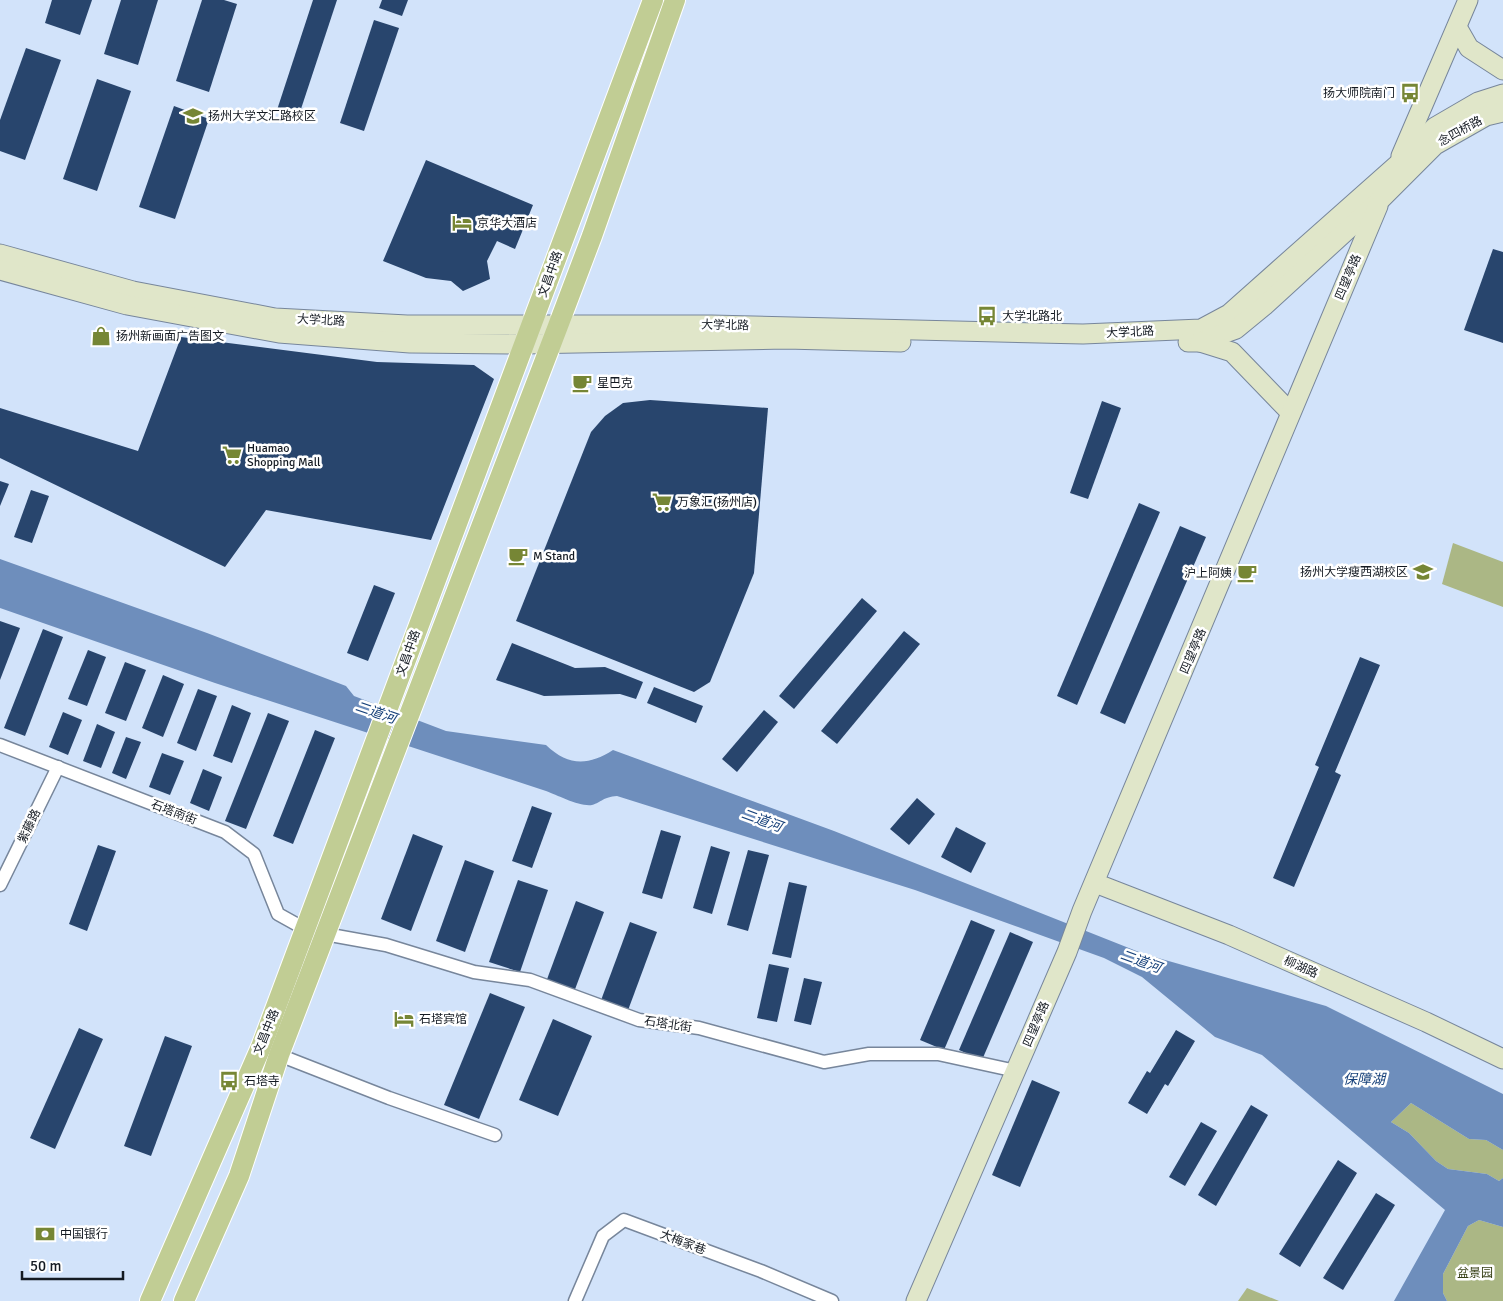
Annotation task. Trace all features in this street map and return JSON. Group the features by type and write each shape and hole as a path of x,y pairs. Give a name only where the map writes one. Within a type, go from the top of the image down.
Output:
{"main road":[{"name":"文昌中路","path":"150,1301 261,1047 653,0"},
{"name":"文昌中路","path":"184,1301 239,1176 280,1055 325,934 592,236 675,0"}],"street":[{"name":"四望亭路","path":"916,1301 1067,952 1082,911 1225,573 1290,412 1468,0"},
{"path":"1457,27 1469,48 1503,70"},
{"name":"念四桥路","path":"1398,164 1435,127 1478,102 1503,94"},
{"name":"念四桥路","path":"1380,200 1435,145 1486,116 1503,112"},
{"name":"大学北路","path":"554,335 721,325 1083,334 1201,329 1229,314 1398,164"},
{"name":"大学北路","path":"0,270 127,305 280,333 410,343 527,335 1082,346 1200,342 1236,329 1264,306 1380,200"},
{"name":"大学北路","path":"0,254 133,291 275,318 527,335"},
{"path":"1200,342 1232,352 1290,412"},
{"name":"石塔南街","path":"0,744 225,832 254,854 278,914 306,929"},
{"name":"紫藤路","path":"0,885 58,767"},
{"name":"柳湖路","path":"1095,883 1229,935 1426,1022 1503,1059"},
{"name":"石塔北街","path":"325,934 386,945 474,972 530,980 639,1020 699,1028 824,1062 869,1054 938,1054 1016,1071"},
{"path":"280,1055 388,1098 495,1135"},
{"name":"大梅家巷","path":"575,1301 603,1236 624,1220 761,1271 832,1301"}],"green space":[{"path":"1453,543 1503,562 1503,607 1442,584"},
{"path":"1411,1103 1469,1139 1486,1140 1503,1150 1503,1178 1499,1181 1487,1174 1448,1169 1436,1161 1409,1133 1391,1122"},
{"name":"盆景园","path":"1479,1220 1503,1227 1503,1301 1447,1301 1443,1293 1443,1274 1468,1226"},
{"path":"1247,1288 1279,1301 1238,1301"}],"water":[{"path":"0,559 207,633 346,686 354,696 446,731 546,745 562,757 578,761 595,759 613,750 834,831 1144,954 1326,1006 1503,1094 1503,1150 1486,1140 1469,1139 1411,1103 1391,1122 1409,1133 1436,1161 1448,1169 1487,1174 1499,1181 1503,1178 1503,1227 1479,1220 1468,1226 1443,1274 1443,1293 1447,1301 1394,1301 1445,1210 1262,1055 1215,1037 1142,977 1104,958 915,890 617,796 609,797 592,805 575,803 546,791 215,683 0,608"}],"building":[{"path":"52,0 92,0 80,35 45,23"},
{"path":"121,0 158,0 138,65 104,54"},
{"path":"202,0 224,0 237,4 209,92 176,81"},
{"path":"313,0 337,0 298,118 277,110"},
{"path":"382,0 408,0 402,16 379,8"},
{"path":"374,20 399,28 364,131 340,123"},
{"path":"26,48 61,60 25,160 0,151 0,120"},
{"path":"97,79 131,91 97,191 63,179"},
{"path":"174,106 209,119 175,219 139,207"},
{"name":"京华大酒店","path":"426,160 533,205 515,249 497,241 487,261 490,279 463,291 451,281 426,278 383,261"},
{"path":"1493,249 1503,252 1503,343 1464,330"},
{"name":"Huamao Shopping Mall","path":"181,337 377,362 474,365 494,379 431,540 266,510 225,567 0,458 0,408 138,451"},
{"name":"万象汇(扬州店)","path":"650,400 768,408 754,573 710,682 694,692 516,621 591,432 605,416 623,403"},
{"path":"1102,401 1121,408 1088,499 1070,493"},
{"path":"0,481 9,484 0,506"},
{"path":"31,490 49,496 32,543 14,537"},
{"path":"1139,503 1160,512 1077,705 1057,696"},
{"path":"1180,526 1206,537 1125,724 1100,713"},
{"path":"374,585 395,593 368,661 347,653"},
{"path":"862,598 877,611 794,709 779,696"},
{"path":"0,621 20,628 0,680"},
{"path":"43,629 63,637 25,736 4,728"},
{"path":"904,631 920,644 837,744 821,731"},
{"path":"512,643 575,668 605,667 643,682 636,699 620,694 544,696 496,680"},
{"path":"88,650 106,657 87,706 68,699"},
{"path":"1360,657 1380,665 1335,772 1341,775 1294,887 1273,878 1319,767 1315,765"},
{"path":"125,662 146,670 126,721 105,713"},
{"path":"163,675 184,684 163,737 142,728"},
{"path":"654,687 703,706 696,723 647,703"},
{"path":"198,689 217,696 196,751 177,743"},
{"path":"232,705 251,713 232,763 213,756"},
{"path":"764,710 778,722 737,772 722,759"},
{"path":"63,712 82,720 68,755 49,747"},
{"path":"268,713 289,721 246,829 225,821"},
{"path":"97,724 115,732 101,768 83,761"},
{"path":"315,730 335,738 293,844 273,836"},
{"path":"126,737 141,742 126,779 112,773"},
{"path":"162,753 184,761 170,795 149,787"},
{"path":"203,769 222,777 209,811 190,803"},
{"path":"917,798 935,814 909,845 890,829"},
{"path":"532,806 552,813 532,868 512,861"},
{"path":"956,827 986,843 971,873 941,857"},
{"path":"661,830 681,836 662,899 642,893"},
{"path":"413,834 443,846 411,931 381,919"},
{"path":"98,845 116,851 87,931 69,924"},
{"path":"711,846 730,852 712,914 693,908"},
{"path":"748,850 769,855 748,931 727,925"},
{"path":"465,860 494,871 465,952 436,941"},
{"path":"518,880 548,890 520,972 489,962"},
{"path":"789,882 807,886 791,958 772,954"},
{"path":"576,901 604,912 574,992 546,982"},
{"path":"971,920 995,930 944,1050 920,1040"},
{"path":"630,922 657,932 627,1013 600,1003"},
{"path":"1010,932 1033,942 982,1060 959,1050"},
{"path":"769,964 789,968 777,1022 757,1018"},
{"path":"804,978 822,982 811,1025 794,1021"},
{"path":"490,993 525,1007 479,1119 444,1105"},
{"path":"553,1019 592,1036 558,1116 519,1100"},
{"path":"79,1028 103,1039 55,1149 30,1138"},
{"path":"1176,1030 1195,1041 1168,1086 1165,1084 1147,1114 1128,1103 1147,1071 1150,1073"},
{"path":"165,1036 192,1046 151,1156 124,1146"},
{"path":"1032,1080 1060,1092 1020,1187 992,1175"},
{"path":"1251,1105 1268,1115 1216,1206 1198,1195"},
{"path":"1201,1122 1217,1131 1185,1186 1169,1177"},
{"path":"1338,1160 1357,1173 1300,1267 1279,1254"},
{"path":"1376,1193 1395,1205 1343,1290 1323,1278"}],"place":[{"name":"扬大师院南门","path":"1410,93"},
{"name":"扬州大学文汇路校区","path":"193,116"},
{"name":"京华大酒店","path":"462,223"},
{"name":"大学北路北","path":"987,316"},
{"name":"扬州新画面广告图文","path":"101,336"},
{"name":"星巴克","path":"582,383"},
{"name":"Huamao Shopping Mall","path":"232,455"},
{"name":"万象汇(扬州店)","path":"662,502"},
{"name":"M Stand","path":"518,556"},
{"name":"扬州大学瘦西湖校区","path":"1423,572"},
{"name":"沪上阿姨","path":"1247,573"},
{"name":"石塔宾馆","path":"404,1019"},
{"name":"石塔寺","path":"229,1081"},
{"name":"中国银行","path":"45,1234"}],"water label":[{"name":"二道河","path":"376,712"},
{"name":"二道河","path":"762,820"},
{"name":"二道河","path":"1141,961"},
{"name":"保障湖","path":"1364,1079"}]}
